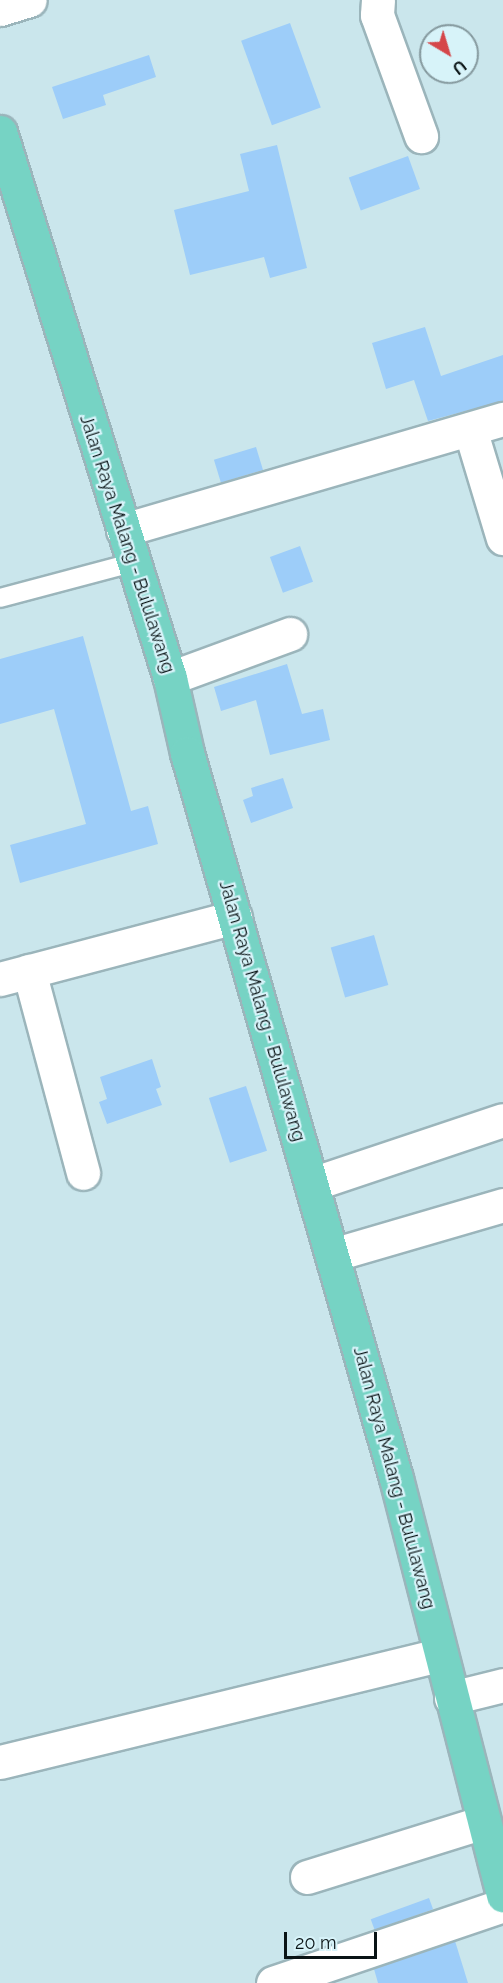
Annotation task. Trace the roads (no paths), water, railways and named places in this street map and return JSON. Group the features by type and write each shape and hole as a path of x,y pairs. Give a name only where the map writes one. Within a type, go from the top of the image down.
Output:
{"main road":[{"name":"Jalan Raya Malang - Bululawang","path":"0,132 132,563 170,678 187,753 396,1478 503,1895"}],"street":[{"path":"0,9 30,0"},
{"path":"378,0 377,15 421,136"},
{"path":"123,530 503,419"},
{"path":"470,429 503,538"},
{"path":"170,678 290,634"},
{"path":"82,1173 15,975 235,917"},
{"path":"312,1184 503,1120"},
{"path":"332,1255 503,1205"},
{"path":"0,1762 440,1655"},
{"path":"451,1698 503,1685"},
{"path":"307,1877 484,1822"},
{"path":"273,1983 503,1905"}],"lane":[{"path":"0,598 132,563"}]}
